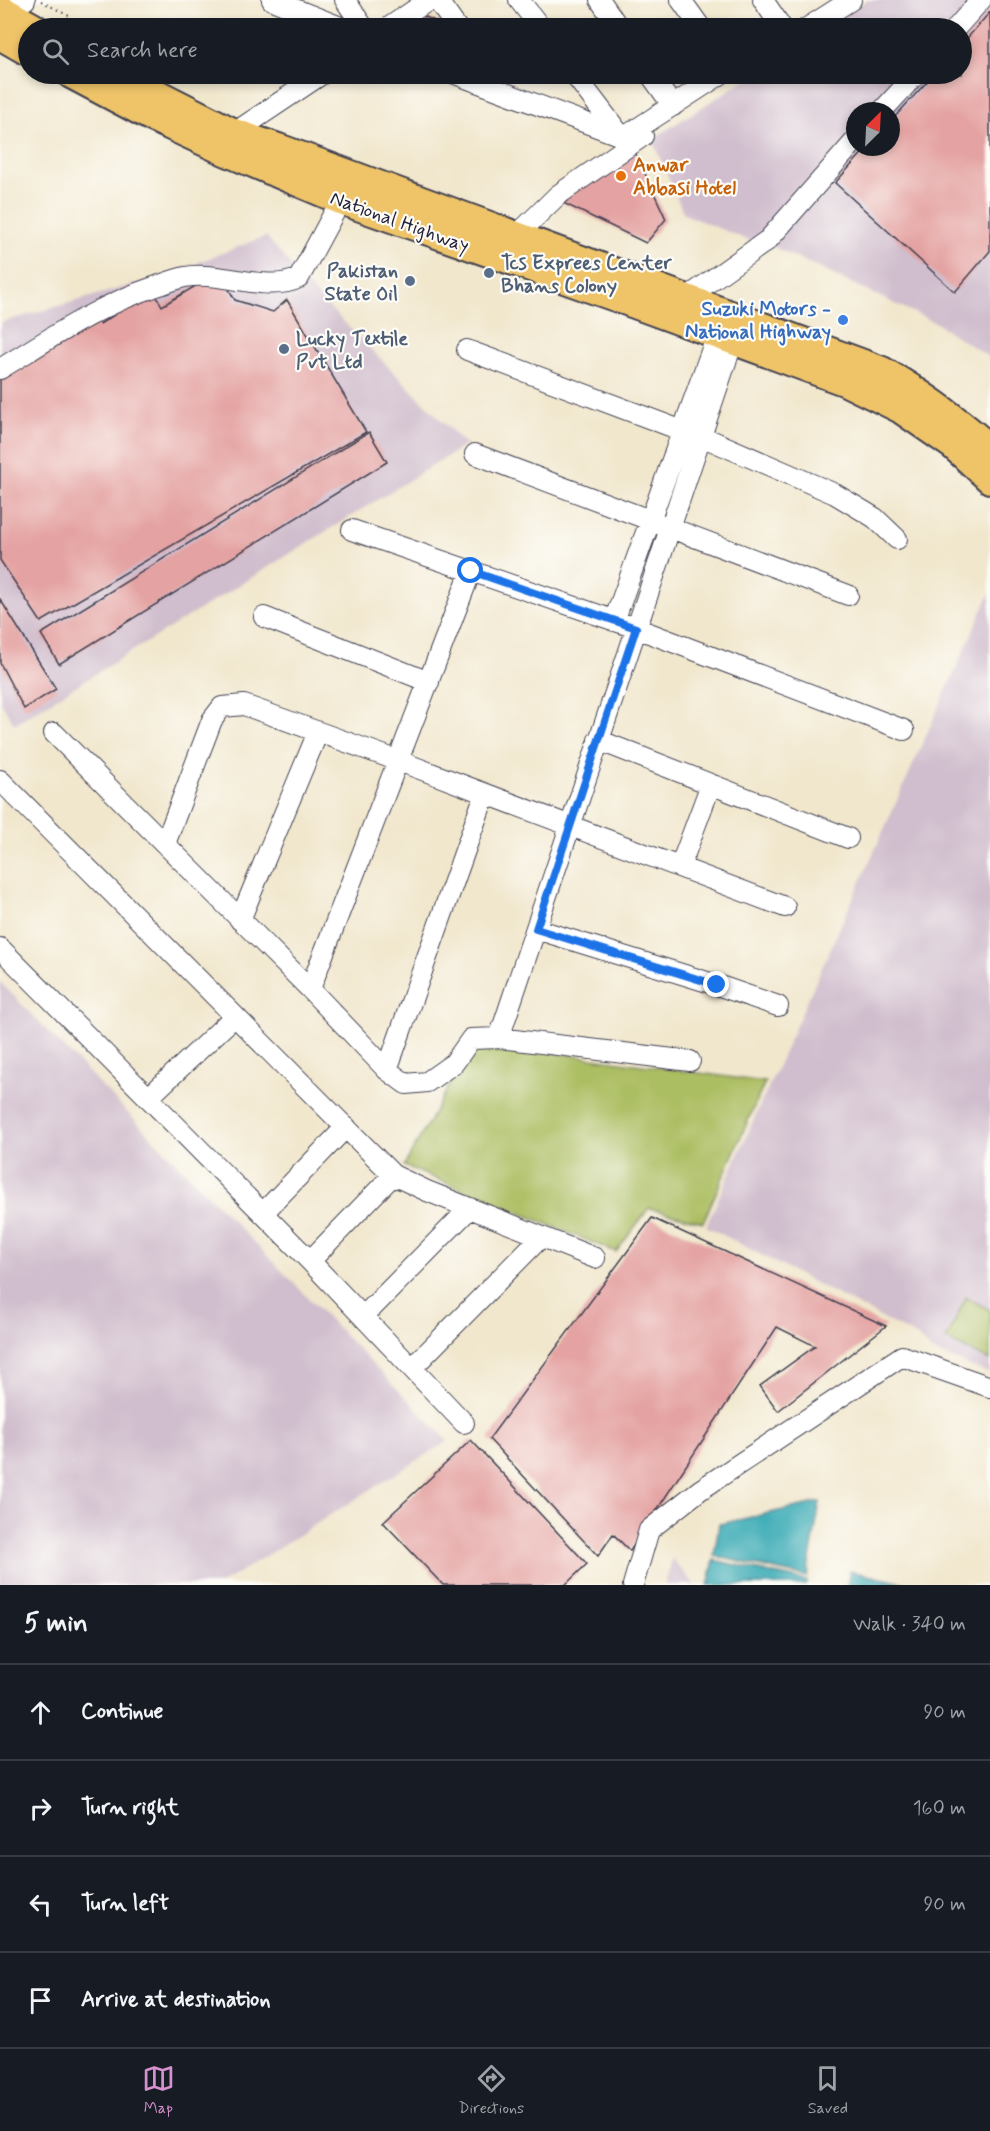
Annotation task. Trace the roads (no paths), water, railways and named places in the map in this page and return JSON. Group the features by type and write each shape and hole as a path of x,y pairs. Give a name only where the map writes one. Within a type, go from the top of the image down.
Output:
{"highway":[{"name":"National Highway","path":"90,84 154,118 225,151 341,200 844,381 901,409 953,445 990,478"},
{"name":"National Highway","path":"138,84 234,133 882,371 921,393 990,448"}],"street":[{"path":"272,0 318,18"},
{"path":"345,0 357,18"},
{"path":"403,18 429,0"},
{"path":"437,0 450,18"},
{"path":"519,0 533,18"},
{"path":"600,0 612,18"},
{"path":"681,0 694,18"},
{"path":"763,0 775,18"},
{"path":"806,18 834,0"},
{"path":"823,18 851,0"},
{"path":"965,18 981,0"},
{"path":"234,133 307,84"},
{"path":"481,84 621,136 629,134 706,84"},
{"path":"496,84 502,92"},
{"path":"582,84 621,136"},
{"path":"657,84 672,106"},
{"path":"517,236 558,195 615,153 722,84"},
{"path":"890,102 907,84"},
{"path":"685,299 768,240 846,151"},
{"path":"0,369 93,312 136,293 186,277 215,276 272,283 290,282 299,278 341,200"},
{"path":"499,1038 670,527 692,433 725,338"},
{"path":"467,350 692,433 835,494 875,518 897,539"},
{"path":"614,621 650,520 692,433"},
{"path":"474,454 848,595"},
{"path":"352,530 636,628 904,730"},
{"path":"310,989 471,571"},
{"path":"264,617 429,682"},
{"path":"165,844 212,720 222,707 244,705 785,907"},
{"path":"240,920 318,732"},
{"path":"54,734 310,989 387,1070 406,1084 427,1082 454,1063 471,1039 499,1038 690,1061"},
{"path":"598,740 848,838"},
{"path":"0,780 393,1175 595,1258"},
{"path":"680,867 711,784"},
{"path":"387,1070 485,794"},
{"path":"536,929 778,1006"},
{"path":"0,948 310,1261 464,1423"},
{"path":"148,1098 235,1016"},
{"path":"263,1214 346,1127"},
{"path":"310,1261 393,1175"},
{"path":"363,1317 470,1208"},
{"path":"412,1368 541,1237"},
{"path":"633,1585 649,1530 700,1490 902,1356 990,1388"}],"water":[{"path":"820,1502 807,1577 714,1556 719,1524"},
{"path":"714,1560 807,1581 806,1585 708,1585"},
{"path":"850,1571 912,1585 847,1585"}],"place":[{"name":"Anwar Abbasi Hotel","path":"621,176"},
{"name":"Tcs Exprees Center Bhans Colony","path":"489,273"},
{"name":"Pakistan State Oil","path":"410,281"},
{"name":"Suzuki Motors - National Highway","path":"843,320"},
{"name":"Lucky Textile Pvt Ltd","path":"284,349"}]}
